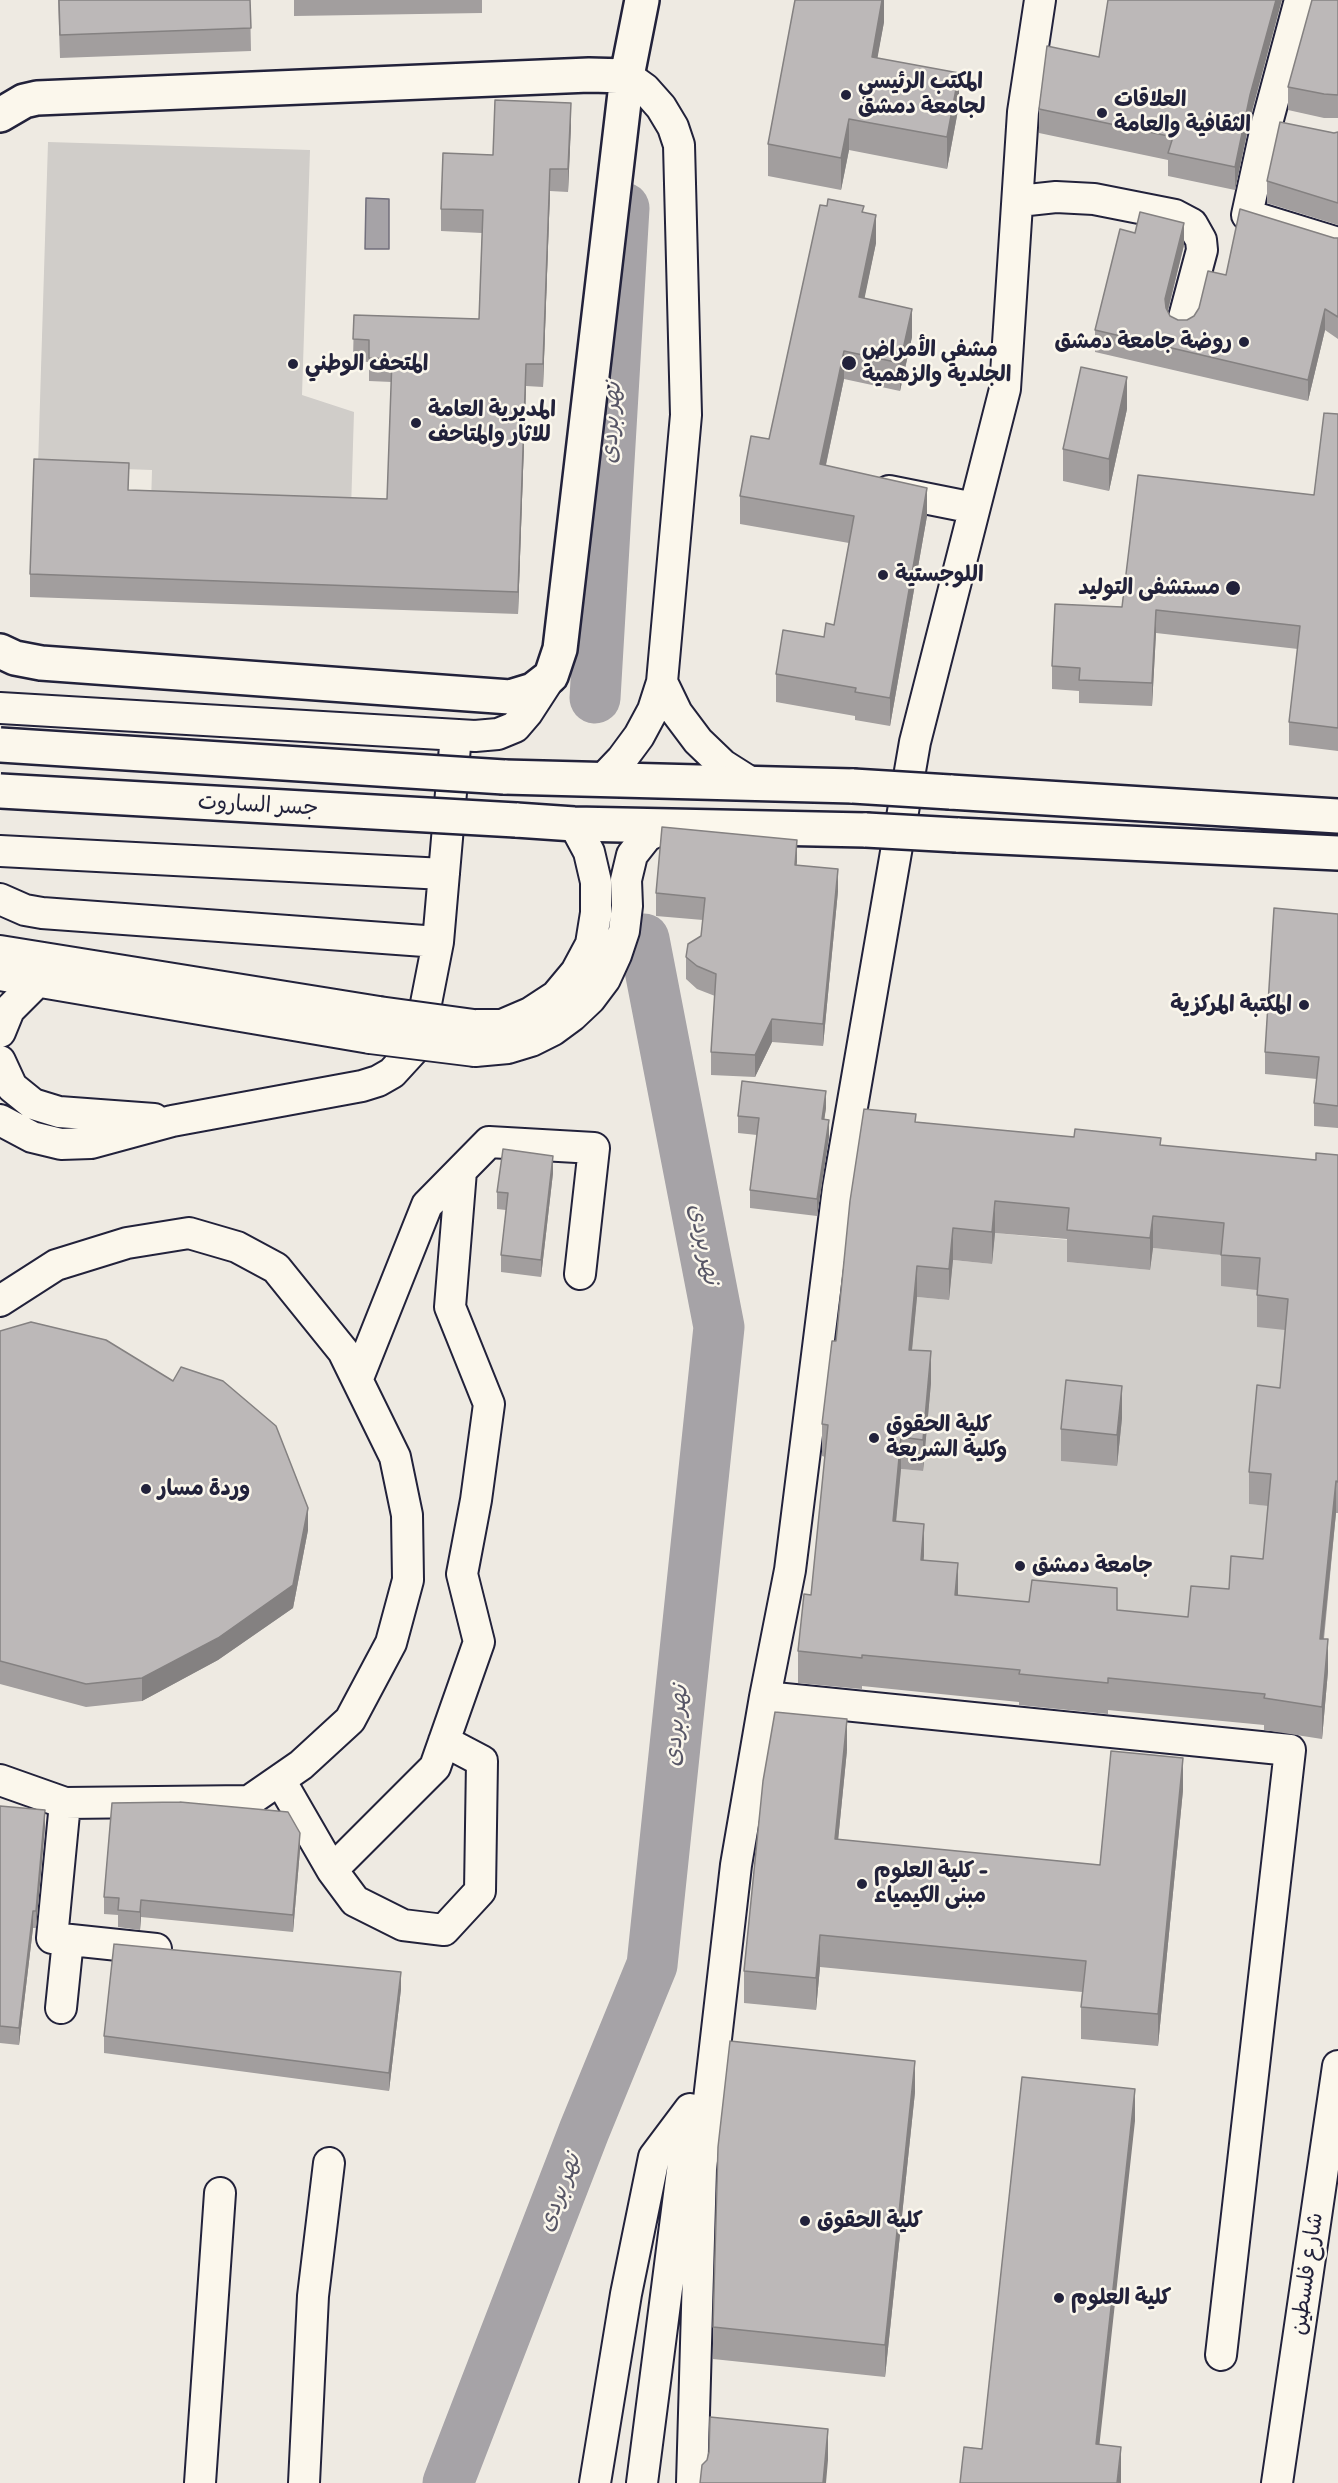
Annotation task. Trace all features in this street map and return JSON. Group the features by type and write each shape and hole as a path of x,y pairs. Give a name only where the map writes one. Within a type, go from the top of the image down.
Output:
{"main road":[{"path":"0,651 15,658 41,663 510,697 533,690 550,676 558,662 562,637 627,76 642,0"},
{"path":"0,115 24,101 37,98 590,75 627,76"},
{"name":"جسر الساروت","path":"0,745 504,777 853,786 1338,816"},
{"name":"جسر الساروت","path":"0,791 574,824 866,830 1338,854"}],"street":[{"path":"692,2483 701,2169 736,1865 790,1570 838,1188 915,742 1005,389 1023,112 1040,0"},
{"path":"1300,0 1267,123 1247,215 1338,243"},
{"path":"602,780 639,736 653,710 662,682 686,415 679,145 673,127 661,107 645,89 627,76"},
{"path":"1267,123 1298,130"},
{"path":"1018,201 1056,197 1094,199 1175,215 1192,224 1201,240 1202,250 1182,326"},
{"path":"866,486 974,508"},
{"path":"0,708 456,735 498,734 515,727 527,713 550,676"},
{"path":"662,682 677,713 698,741 723,765 753,784"},
{"path":"0,1120 32,1137 61,1144 91,1143 172,1121 362,1086 392,1073 414,1049 420,1034 438,942 456,735"},
{"path":"474,1038 530,1013 556,996 576,972 591,944 596,913 596,882 589,852 574,824"},
{"path":"0,975 37,982 474,1038 508,1048 531,1041 566,1021 590,999 605,978 624,931 627,906 626,880 632,855 647,836 669,825"},
{"path":"0,851 444,874"},
{"path":"0,898 25,910 42,913 438,942"},
{"path":"0,951 374,1025"},
{"path":"0,1032 9,1010 37,982"},
{"path":"0,1061 12,1087 33,1104 59,1112 172,1121"},
{"path":"358,1378 427,1205 489,1142 594,1148 580,1274"},
{"path":"332,1870 435,1767 479,1641 462,1574 476,1500 489,1404 450,1307 461,1170"},
{"path":"0,1301 56,1265 127,1243 189,1233 237,1247 276,1268 343,1351 395,1457 406,1515 408,1580 391,1643 350,1720 301,1765 249,1801 65,1803 0,1780"},
{"path":"765,1697 1290,1750 1221,2355"},
{"path":"280,1780 332,1870 355,1901 403,1925 444,1930 480,1891 482,1761 444,1741"},
{"path":"65,1803 52,1938 185,1952"},
{"path":"61,2008 68,1940"},
{"name":"شارع فلسطين","path":"1277,2483 1325,2241 1338,2066"},
{"path":"595,2483 626,2294 654,2157 690,2109 642,2483"},
{"path":"304,2483 313,2296 329,2163"},
{"path":"200,2483 220,2193"}],"shaded area":[{"path":"48,142 310,150 302,395 354,412 351,510 151,504 152,470 38,466"},
{"path":"366,198 389,199 389,249 365,249"},
{"path":"995,1233 1069,1240 1067,1262 1150,1270 1153,1248 1224,1255 1260,1290 1288,1330 1280,1419 1249,1504 1271,1506 1263,1591 1229,1621 955,1626 893,1553 901,1469 923,1471 931,1384 909,1381 917,1297 949,1300 953,1260 992,1264"}],"building":[{"path":"59,0 250,0 251,28 60,35"},
{"name":"المكتب الرئيسي لجامعة دمشق","path":"795,0 882,0 872,57 959,73 947,137 849,119 841,158 768,144"},
{"path":"1108,0 1276,0 1250,95 1235,167 1168,153 1173,137 1039,109 1047,46 1099,57"},
{"path":"1312,0 1338,0 1338,95 1288,87"},
{"path":"495,100 571,103 568,169 550,169 543,364 526,364 518,592 30,574 34,459 129,463 128,490 387,499 392,359 369,358 369,340 353,339 354,315 479,319 483,210 441,209 443,153 493,155"},
{"path":"1280,122 1338,132 1338,203 1267,181"},
{"path":"828,199 864,206 862,212 876,215 859,297 912,309 900,363 844,351 820,464 927,488 890,698 855,692 856,688 776,674 783,630 824,637 826,623 834,625 854,516 740,496 751,436 769,439 820,205 827,206"},
{"path":"1240,209 1338,238 1338,317 1325,309 1308,380 1095,330 1120,229 1135,233 1140,212 1184,223 1165,299 1170,316 1178,320 1187,320 1194,316 1199,308 1208,271 1226,275"},
{"path":"1081,367 1127,377 1109,459 1063,449"},
{"name":"مستشفى التوليد","path":"1324,413 1338,414 1338,728 1289,722 1300,626 1156,610 1152,683 1079,680 1080,668 1052,666 1055,604 1122,607 1138,475 1314,495"},
{"path":"662,827 797,840 795,865 838,869 823,1024 772,1019 755,1055 711,1052 716,974 697,966 686,957 688,944 701,936 705,898 656,893"},
{"name":"المكتبة المركزية","path":"1274,908 1338,914 1338,1106 1314,1103 1319,1057 1265,1052"},
{"path":"742,1081 826,1091 822,1119 829,1120 817,1199 750,1190 759,1118 738,1116"},
{"name":"كلية الحقوق وكلية الشريعة","path":"864,1109 916,1114 915,1122 1074,1137 1075,1129 1161,1138 1160,1145 1316,1160 1316,1153 1338,1155 1338,1482 1336,1481 1320,1639 1328,1639 1322,1707 1264,1698 1265,1694 1108,1678 1108,1683 1019,1674 1020,1670 798,1651 804,1594 811,1595 828,1425 822,1424 832,1341 836,1341 850,1201","holes":["995,1201 1069,1208 1067,1230 1150,1238 1153,1216 1224,1223 1221,1255 1260,1258 1257,1295 1288,1299 1280,1388 1257,1385 1249,1472 1271,1474 1263,1559 1231,1556 1229,1589 1191,1586 1188,1617 1117,1610 1117,1588 1032,1580 1029,1602 955,1595 958,1563 921,1560 924,1524 893,1521 901,1437 923,1440 931,1351 909,1350 917,1266 949,1269 953,1228 992,1232"]},
{"path":"503,1149 553,1156 541,1260 501,1255 508,1193 497,1192"},
{"name":"وردة مسار","path":"31,1322 106,1340 173,1381 181,1367 223,1381 276,1426 308,1508 293,1585 218,1638 142,1678 86,1684 0,1661 0,1331"},
{"path":"1066,1380 1122,1386 1117,1435 1061,1429"},
{"name":"كلية العلوم - مبنى الكيمياء","path":"775,1712 847,1719 835,1839 1100,1865 1111,1751 1183,1758 1158,2014 1081,2007 1086,1961 820,1935 816,1978 744,1971 763,1781"},
{"path":"180,1802 288,1812 300,1833 293,1915 141,1900 140,1912 118,1910 119,1898 104,1897 112,1803"},
{"path":"0,1806 45,1810 36,1911 33,1911 19,2028 0,2026"},
{"path":"114,1944 401,1972 389,2073 104,2036"},
{"name":"كلية الحقوق","path":"730,2041 915,2061 885,2345 713,2327 718,2147"},
{"name":"كلية العلوم","path":"1022,2077 1135,2089 1096,2444 1121,2447 1117,2483 960,2483 964,2447 982,2449"},
{"path":"710,2417 828,2429 823,2483 700,2483 702,2465 707,2460 709,2452"}],"waterway":[{"name":"نهر بردى","path":"595,698 624,208"},
{"name":"نهر بردى","path":"448,2483 584,2131 652,1965 719,1327 644,939"}],"place":[{"name":"المكتب الرئيسي لجامعة دمشق","path":"846,95"},
{"name":"العلاقات الثقافية والعامة","path":"1102,113"},
{"name":"روضة جامعة دمشق","path":"1244,342"},
{"name":"مشفى الأمراض الجلدية والزهمية","path":"849,363"},
{"name":"المتحف الوطني","path":"293,364"},
{"name":"المديرية العامة للاثار والمتاحف","path":"416,423"},
{"name":"اللوجستية","path":"883,575"},
{"name":"مستشفى التوليد","path":"1233,588"},
{"name":"المكتبة المركزية","path":"1304,1005"},
{"name":"كلية الحقوق وكلية الشريعة","path":"874,1438"},
{"name":"وردة مسار","path":"146,1489"},
{"name":"جامعة دمشق","path":"1020,1566"},
{"name":"كلية العلوم - مبنى الكيمياء","path":"862,1884"},
{"name":"كلية الحقوق","path":"805,2221"},
{"name":"كلية العلوم","path":"1059,2298"}]}
